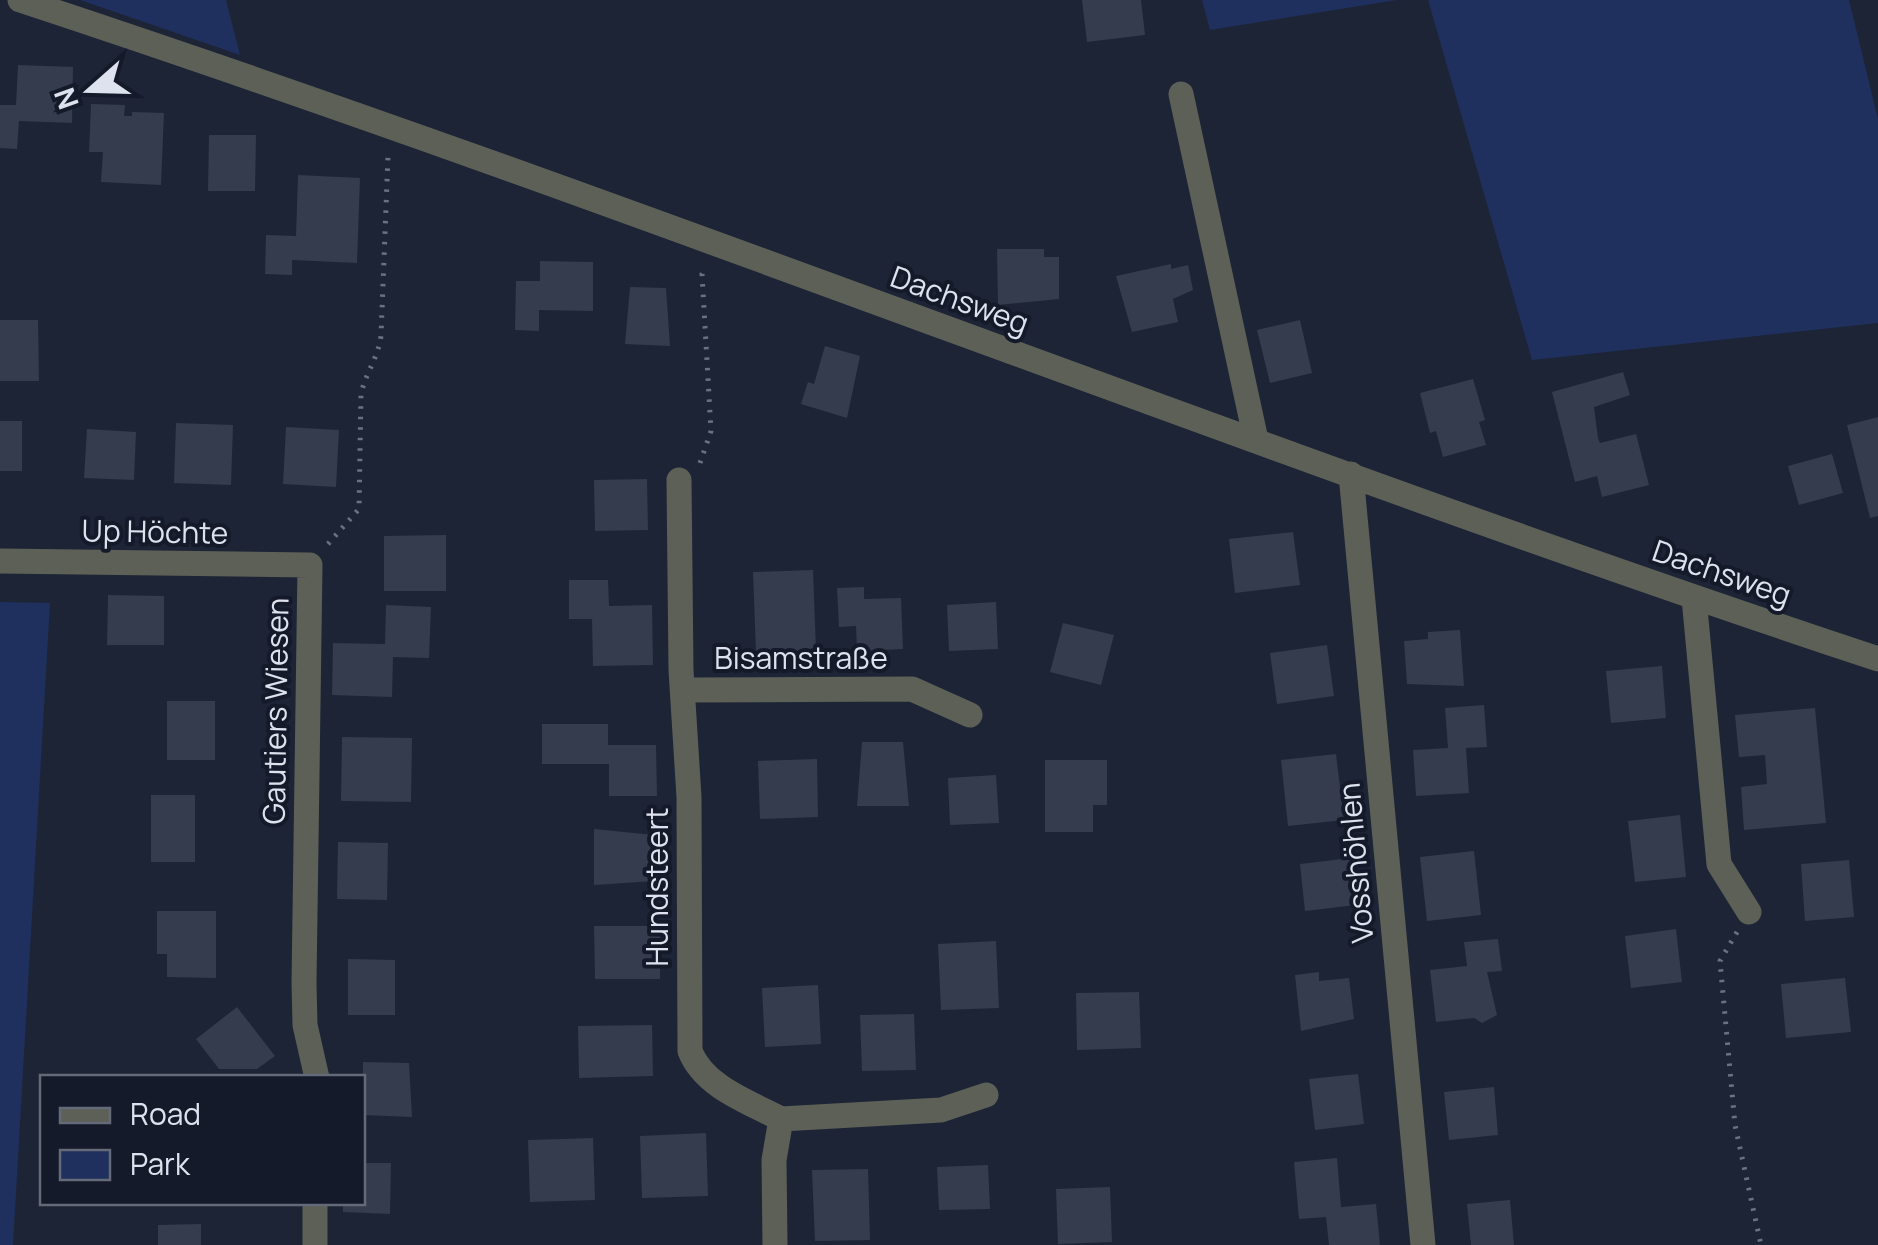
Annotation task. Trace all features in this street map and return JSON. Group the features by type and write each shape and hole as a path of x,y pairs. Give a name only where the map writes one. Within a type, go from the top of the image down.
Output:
{"street":[{"name":"Dachsweg","path":"20,0 723,246 1694,598 1878,659"},
{"path":"1181,94 1256,440"},
{"name":"Vosshöhlen","path":"1351,474 1423,1245"},
{"name":"Hundsteert","path":"679,480 690,1051 696,1067 710,1080 781,1120"},
{"name":"Up Höchte","path":"0,560 310,565"},
{"name":"Gautiers Wiesen","path":"310,565 304,1025 316,1075"},
{"path":"1694,598 1719,864 1749,912"},
{"name":"Bisamstraße","path":"686,690 912,688 970,716"},
{"path":"776,1245 774,1160 781,1120 941,1110 986,1095"},
{"path":"315,1245 316,1205"}],"path":[{"name":"Gautiers Wiesen","path":"310,565 359,509 362,394 365,375 378,354 385,169 392,128"},
{"path":"679,480 691,478 708,452 711,431 702,274 723,246"},
{"path":"1749,912 1720,961 1735,1125 1761,1245"}],"green space":[{"path":"80,0 226,0 240,55"},
{"path":"1202,0 1397,0 1210,30"},
{"path":"1428,0 1849,0 1878,119 1878,323 1532,360"},
{"path":"0,602 50,603 13,1245 0,1245"}],"building":[{"path":"1082,0 1141,0 1145,35 1087,42"},
{"path":"18,65 73,67 72,123 19,121 17,149 0,148 0,105 16,105"},
{"path":"91,104 125,105 124,116 132,116 132,112 164,113 161,185 101,182 103,152 89,152"},
{"path":"209,135 256,135 255,191 208,191"},
{"path":"298,175 360,178 357,263 292,260 292,275 265,274 266,235 296,236"},
{"path":"997,249 1044,249 1044,257 1059,257 1059,299 998,305"},
{"path":"540,261 593,262 593,311 539,310 539,331 515,330 516,281 540,281"},
{"path":"1171,264 1171,269 1188,265 1193,290 1173,299 1178,322 1132,332 1116,276"},
{"path":"630,287 666,288 670,346 625,344"},
{"path":"0,320 38,320 39,381 0,381"},
{"path":"1300,320 1312,373 1270,383 1257,330"},
{"path":"825,346 860,356 847,418 801,404 808,382 814,384"},
{"path":"1623,372 1630,395 1594,407 1598,438 1600,443 1636,434 1649,485 1602,497 1597,476 1575,482 1552,392"},
{"path":"1473,379 1485,420 1479,422 1486,445 1443,457 1436,431 1430,433 1420,393"},
{"path":"1878,417 1878,516 1870,518 1847,425"},
{"path":"0,421 22,421 22,471 0,471"},
{"path":"176,423 233,425 231,485 174,483"},
{"path":"286,427 339,430 336,487 283,484"},
{"path":"87,429 136,432 134,480 84,478"},
{"path":"1832,454 1843,493 1799,505 1788,466"},
{"path":"647,479 648,530 595,531 594,480"},
{"path":"1293,532 1300,585 1235,593 1229,539"},
{"path":"446,535 446,591 384,591 384,536"},
{"path":"813,570 816,651 756,652 753,572"},
{"path":"569,580 608,580 609,606 652,605 653,665 593,666 592,619 569,619"},
{"path":"864,587 864,599 901,598 903,649 857,651 856,626 839,627 837,588"},
{"path":"108,595 164,596 164,645 107,645"},
{"path":"996,602 998,649 949,651 947,605"},
{"path":"386,605 431,607 429,658 393,657 392,697 332,695 333,643 385,644"},
{"path":"1063,623 1114,635 1101,685 1050,672"},
{"path":"1460,630 1464,686 1407,684 1404,641 1428,639 1428,632"},
{"path":"1327,645 1334,696 1277,704 1270,653"},
{"path":"1662,666 1666,718 1611,723 1606,671"},
{"path":"167,701 215,701 215,760 167,760"},
{"path":"1484,705 1487,747 1466,748 1469,793 1416,796 1413,750 1448,748 1445,708"},
{"path":"1815,708 1826,823 1744,830 1741,787 1767,784 1765,755 1739,757 1735,715"},
{"path":"542,724 608,724 608,745 656,745 657,796 609,796 609,764 542,764"},
{"path":"342,737 412,738 411,802 341,801"},
{"path":"862,742 903,742 909,806 857,806"},
{"path":"1336,754 1344,820 1288,826 1281,760"},
{"path":"817,759 818,817 760,819 758,761"},
{"path":"1045,760 1107,760 1107,805 1093,805 1093,832 1045,832"},
{"path":"996,775 999,823 950,825 948,778"},
{"path":"151,795 195,795 195,862 151,862"},
{"path":"1680,815 1686,877 1635,882 1628,821"},
{"path":"594,829 654,835 654,881 594,885"},
{"path":"338,842 388,843 387,900 337,899"},
{"path":"1474,851 1481,915 1427,921 1420,857"},
{"path":"1351,858 1356,905 1305,911 1300,864"},
{"path":"1849,860 1854,917 1805,921 1801,864"},
{"path":"157,911 216,911 216,978 167,977 167,954 157,954"},
{"path":"594,926 660,926 660,979 595,979"},
{"path":"1676,929 1682,982 1631,988 1625,936"},
{"path":"1498,939 1502,971 1487,972 1497,1015 1482,1023 1474,1018 1436,1022 1430,970 1467,966 1464,942"},
{"path":"996,941 999,1008 941,1010 938,944"},
{"path":"348,959 395,960 395,1015 348,1015"},
{"path":"1319,972 1319,981 1349,978 1354,1019 1301,1031 1295,975"},
{"path":"1845,978 1851,1032 1786,1038 1781,984"},
{"path":"818,985 821,1044 765,1047 762,988"},
{"path":"1139,992 1141,1048 1077,1050 1076,993"},
{"path":"237,1007 275,1056 257,1069 219,1069 196,1039"},
{"path":"914,1014 916,1070 862,1071 860,1015"},
{"path":"652,1025 653,1076 579,1078 578,1026"},
{"path":"363,1062 409,1063 412,1117 365,1115"},
{"path":"1358,1074 1364,1124 1315,1130 1309,1079"},
{"path":"1494,1087 1498,1135 1449,1140 1444,1092"},
{"path":"706,1133 708,1196 642,1198 640,1136"},
{"path":"593,1138 595,1200 530,1202 528,1140"},
{"path":"1337,1158 1341,1207 1376,1204 1380,1245 1329,1245 1326,1217 1299,1219 1294,1162"},
{"path":"365,1163 391,1163 390,1214 343,1212 343,1205 365,1205"},
{"path":"988,1165 990,1209 939,1210 937,1167"},
{"path":"868,1169 870,1240 815,1241 812,1170"},
{"path":"1110,1187 1112,1242 1058,1244 1056,1189"},
{"path":"1510,1200 1514,1245 1471,1245 1467,1204"},
{"path":"201,1224 201,1245 158,1245 158,1225"}]}
